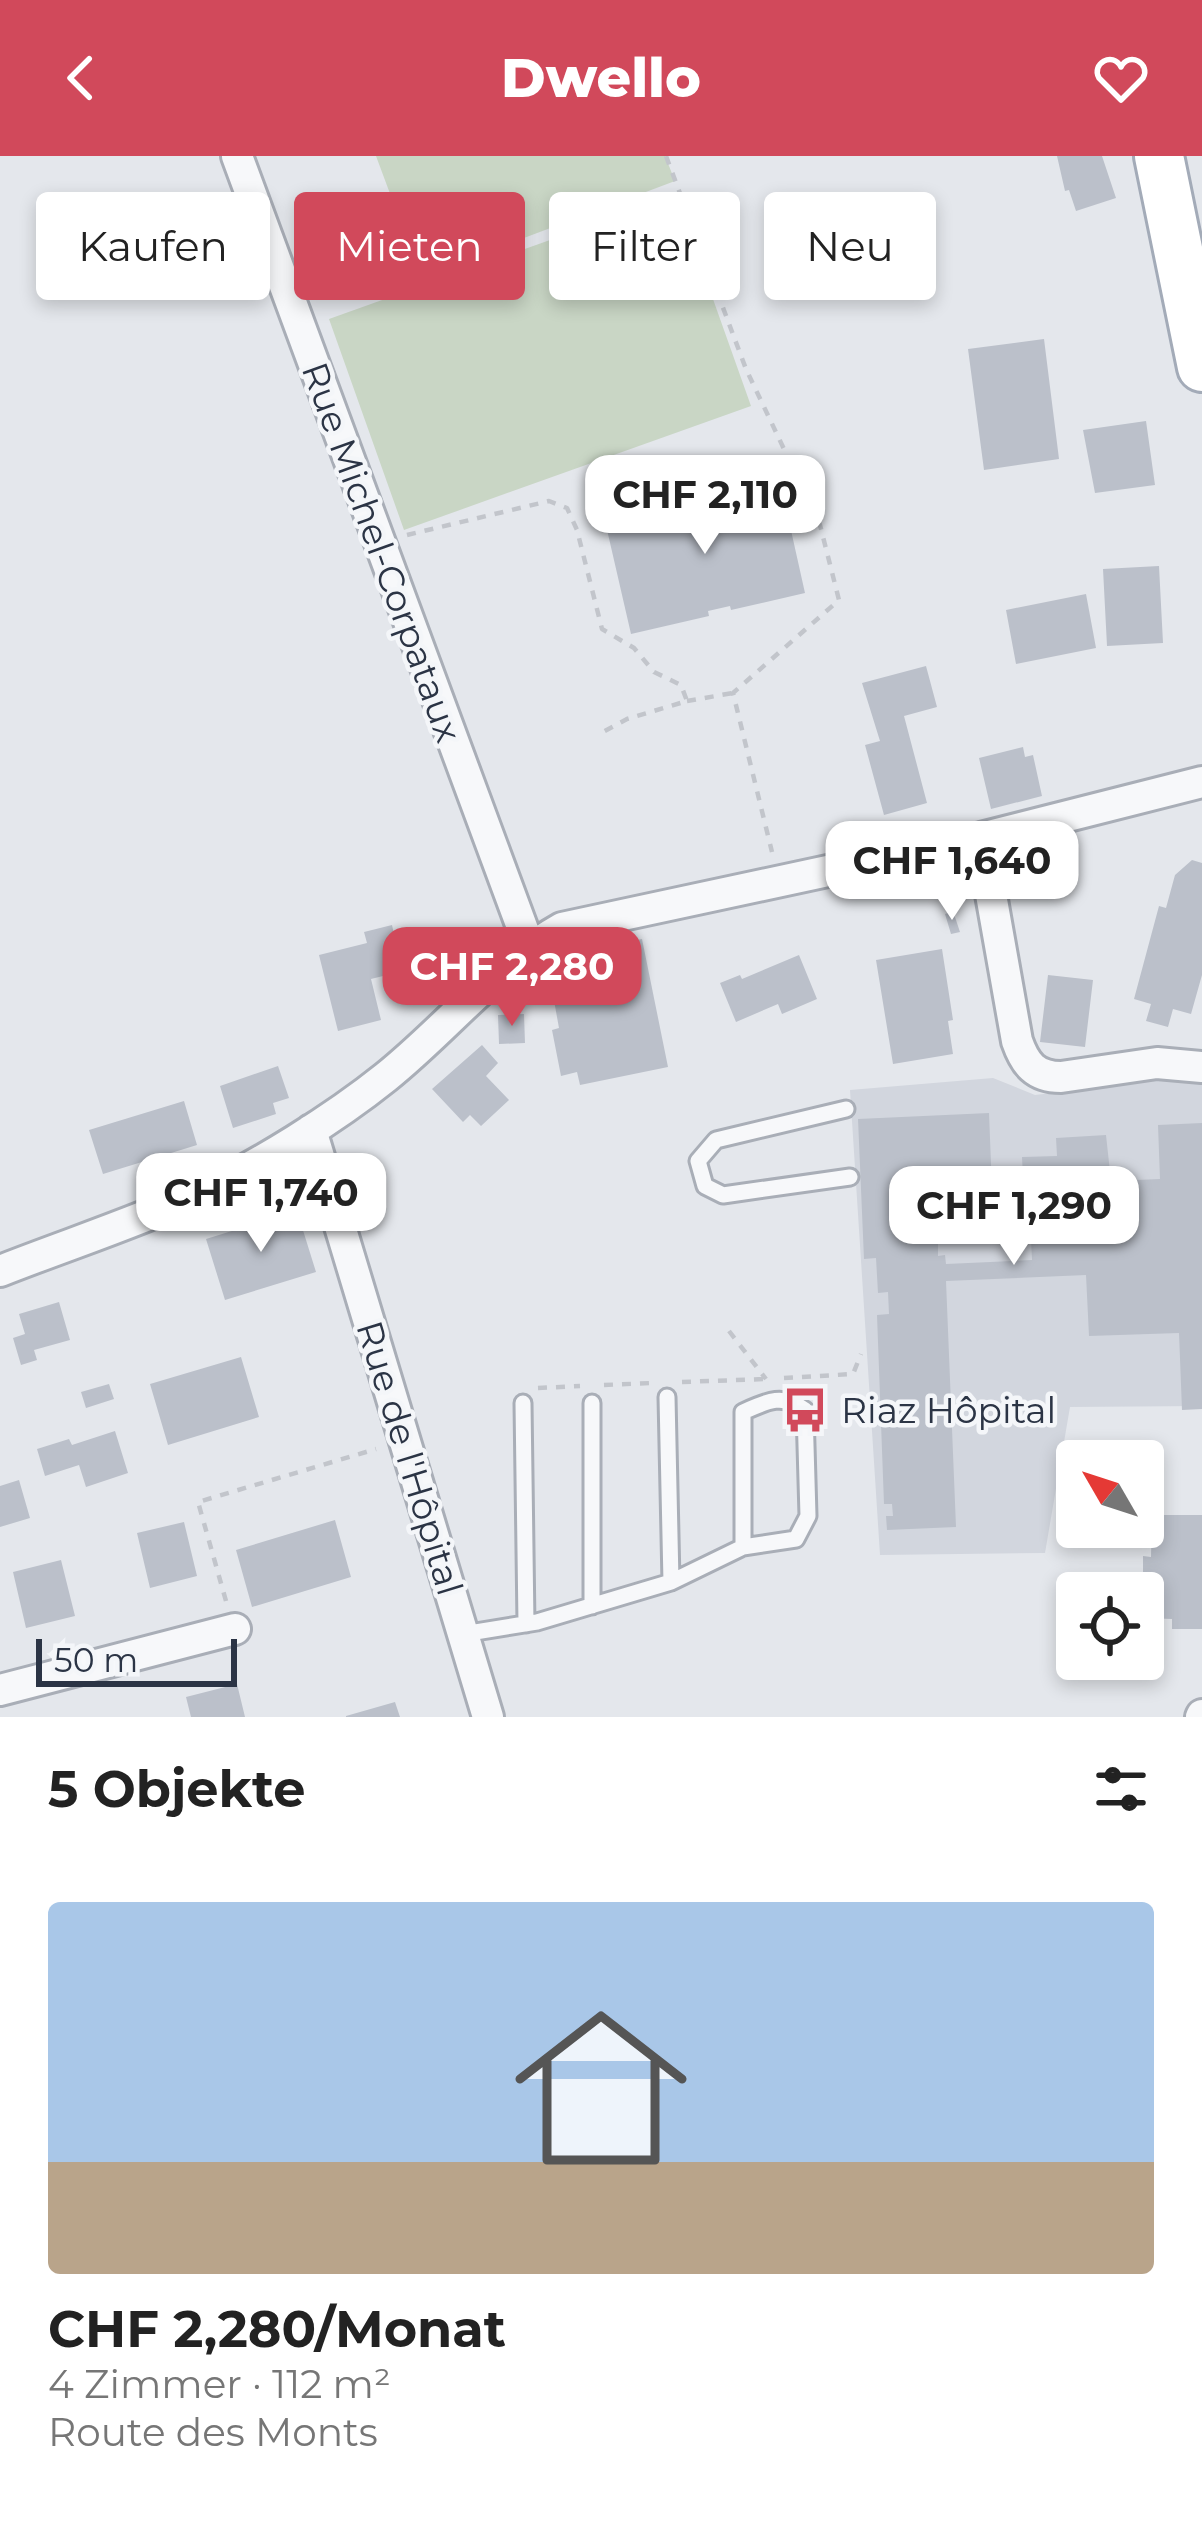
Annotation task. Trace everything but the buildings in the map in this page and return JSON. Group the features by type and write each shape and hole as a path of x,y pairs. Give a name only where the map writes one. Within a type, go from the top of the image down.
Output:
{"main road":[{"path":"1159,156 1202,367"}],"street":[{"name":"Rue Michel-Corpataux","path":"237,156 529,946"},
{"path":"0,1270 201,1192 311,1130 386,1076 529,946 562,928 981,838 1202,782"},
{"path":"981,838 1017,1041 1032,1069 1061,1077 1157,1063 1202,1066"},
{"name":"Rue de l'Hôpital","path":"311,1130 488,1717"},
{"path":"0,1690 235,1630"}],"lane":[{"path":"846,1109 716,1140 698,1161 705,1186 723,1196 850,1177"},
{"path":"668,1397 671,1582"},
{"path":"464,1634 592,1606 671,1582 743,1547 796,1539 808,1516 805,1410 792,1400 770,1399 743,1412 743,1547"},
{"path":"523,1403 526,1624"},
{"path":"592,1403 592,1606"}],"path":[{"path":"601,733 627,718 733,693 839,600 820,525 746,368 666,156"},
{"path":"378,542 560,502 577,530 602,629 634,648 654,672 681,685 687,701"},
{"path":"733,693 779,883"},
{"path":"729,1331 766,1379"},
{"path":"523,1403 530,1388 853,1374 861,1354"},
{"path":"235,1630 197,1502 404,1441"}],"shaded area":[{"path":"993,1078 1035,1095 1202,1079 1202,1406 1070,1407 1064,1440 1056,1440 1056,1489 1045,1553 880,1555 850,1090"}],"green space":[{"path":"376,156 665,156 675,181 646,192 549,192 549,229 525,238 525,192 389,192"},
{"path":"549,240 549,300 713,300 751,406 404,530 329,319 382,300 525,300 525,249"}],"place":[{"name":"Riaz Hôpital","path":"805,1410"}]}
